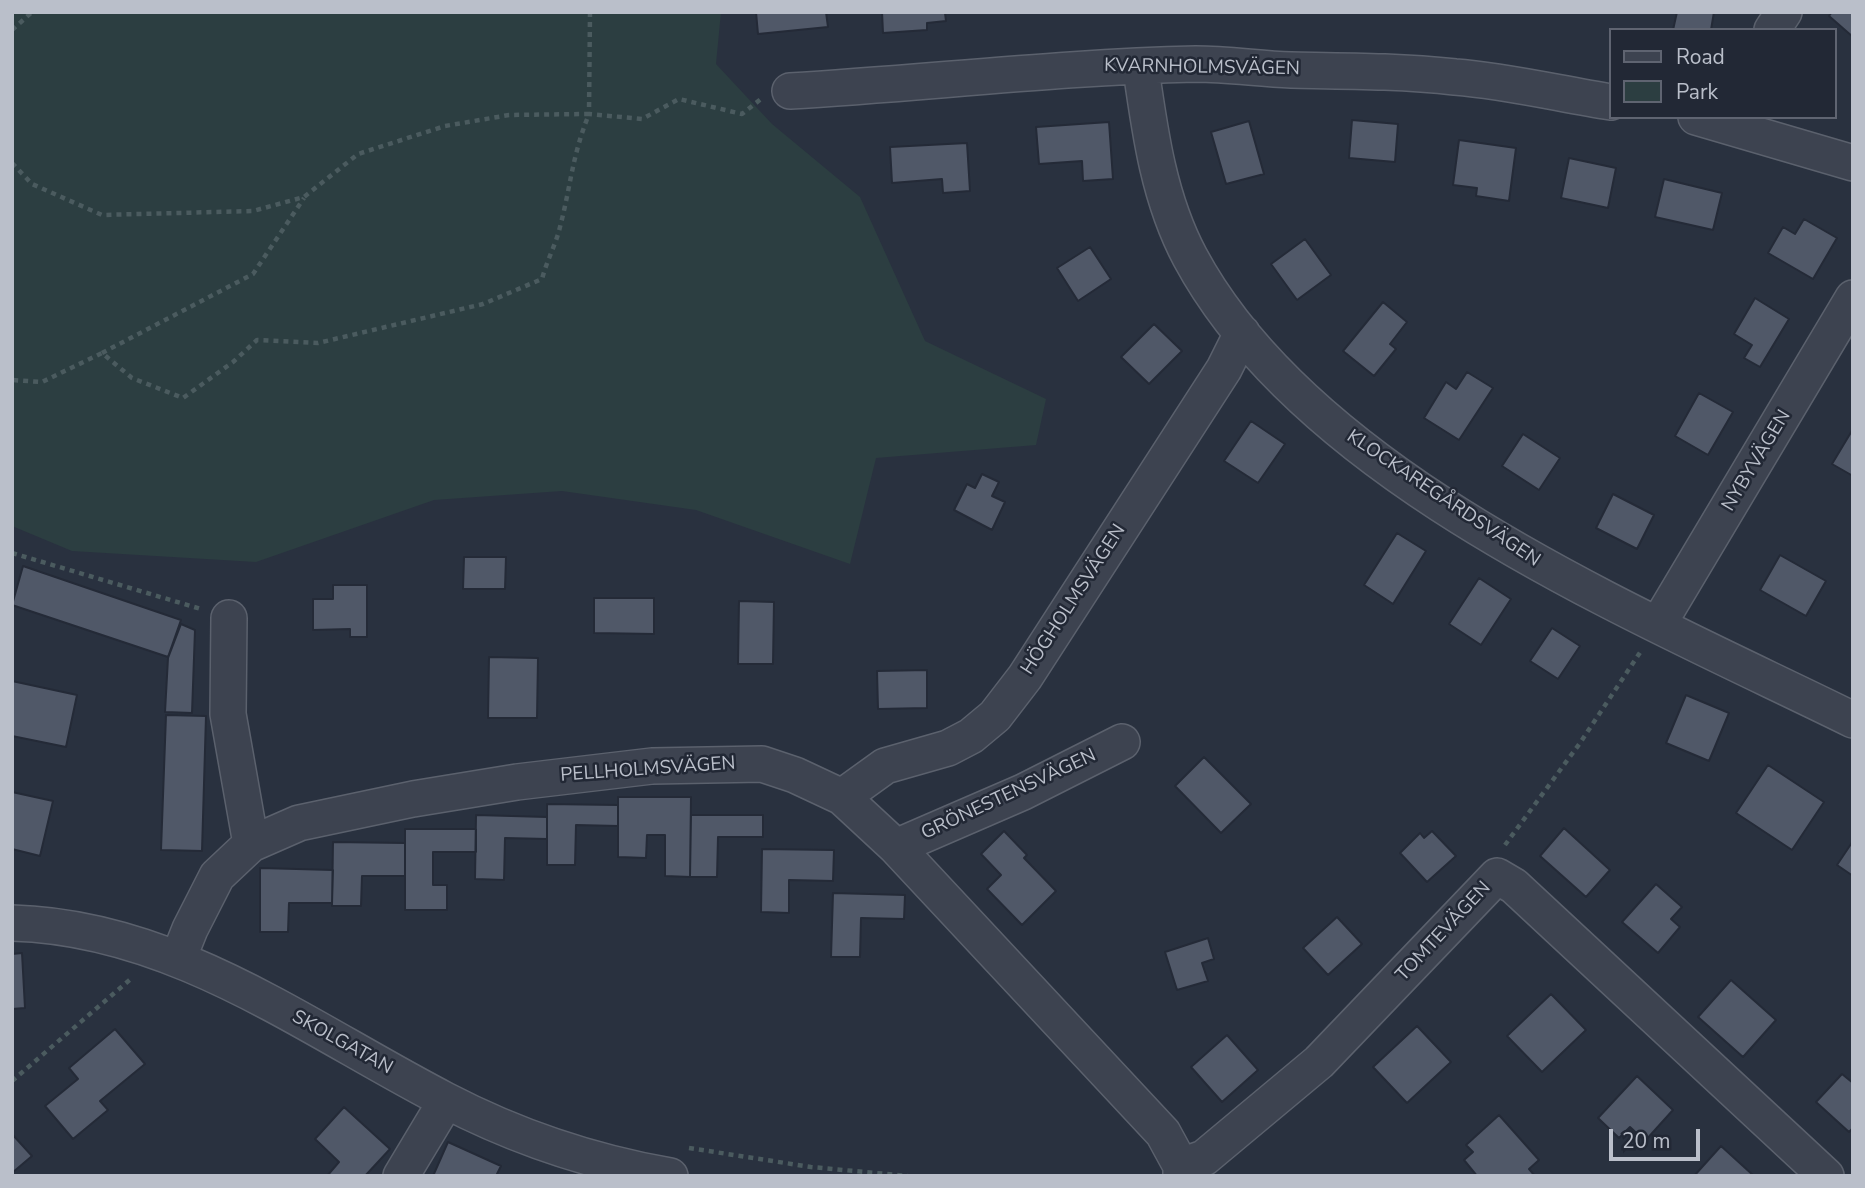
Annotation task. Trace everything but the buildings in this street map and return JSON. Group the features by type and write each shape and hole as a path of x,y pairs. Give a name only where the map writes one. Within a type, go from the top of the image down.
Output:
{"street":[{"path":"1773,28 1784,12"},
{"name":"KVARNHOLMSVÄGEN","path":"790,91 1003,77 1084,67 1141,69 1197,64 1365,70 1458,77 1610,102"},
{"name":"KLOCKAREGÅRDSVÄGEN","path":"1141,69 1149,130 1170,214 1190,258 1242,333 1278,375 1351,440 1422,490 1566,580 1853,720"},
{"path":"1711,119 1733,122 1853,163"},
{"name":"NYBYVÄGEN","path":"1659,624 1853,298"},
{"name":"HÖGHOLMSVÄGEN","path":"842,797 885,766 948,748 971,736 995,716 1025,677 1224,369 1242,333"},
{"path":"229,618 228,714 251,844"},
{"name":"GRÖNESTENSVÄGEN","path":"896,847 1023,792 1122,742"},
{"name":"PELLHOLMSVÄGEN","path":"178,959 217,876 251,844 299,823 414,799 517,782 652,766 720,762 762,764 795,775 842,797 896,847 1130,1095 1163,1133 1181,1171"},
{"name":"TOMTEVÄGEN","path":"1181,1171 1203,1158 1319,1062 1497,876 1514,886 1826,1176"},
{"name":"SKOLGATAN","path":"12,923 38,923 145,945 234,984 446,1101 536,1142 617,1167 678,1162"},
{"path":"401,1176 446,1101"}],"path":[{"path":"12,30 32,12"},
{"path":"102,353 132,378 183,398 233,362 257,340 318,343 483,304 542,279 550,250 560,230 575,148 589,114 590,12"},
{"path":"12,380 42,382 253,274 304,197 358,154 445,126 509,115 589,114 642,119 679,99 742,114 764,96 790,91"},
{"path":"12,163 32,184 102,215 253,211 304,197"},
{"path":"12,553 229,618"},
{"path":"1497,876 1502,849 1580,743 1659,624"},
{"path":"12,1081 139,971 145,945"},
{"path":"678,1162 798,1165 908,1176"}],"green space":[{"path":"12,12 721,12 716,64 772,124 860,197 925,341 1046,399 1036,445 876,458 850,564 696,510 562,491 434,500 256,562 72,551 12,526"}]}
